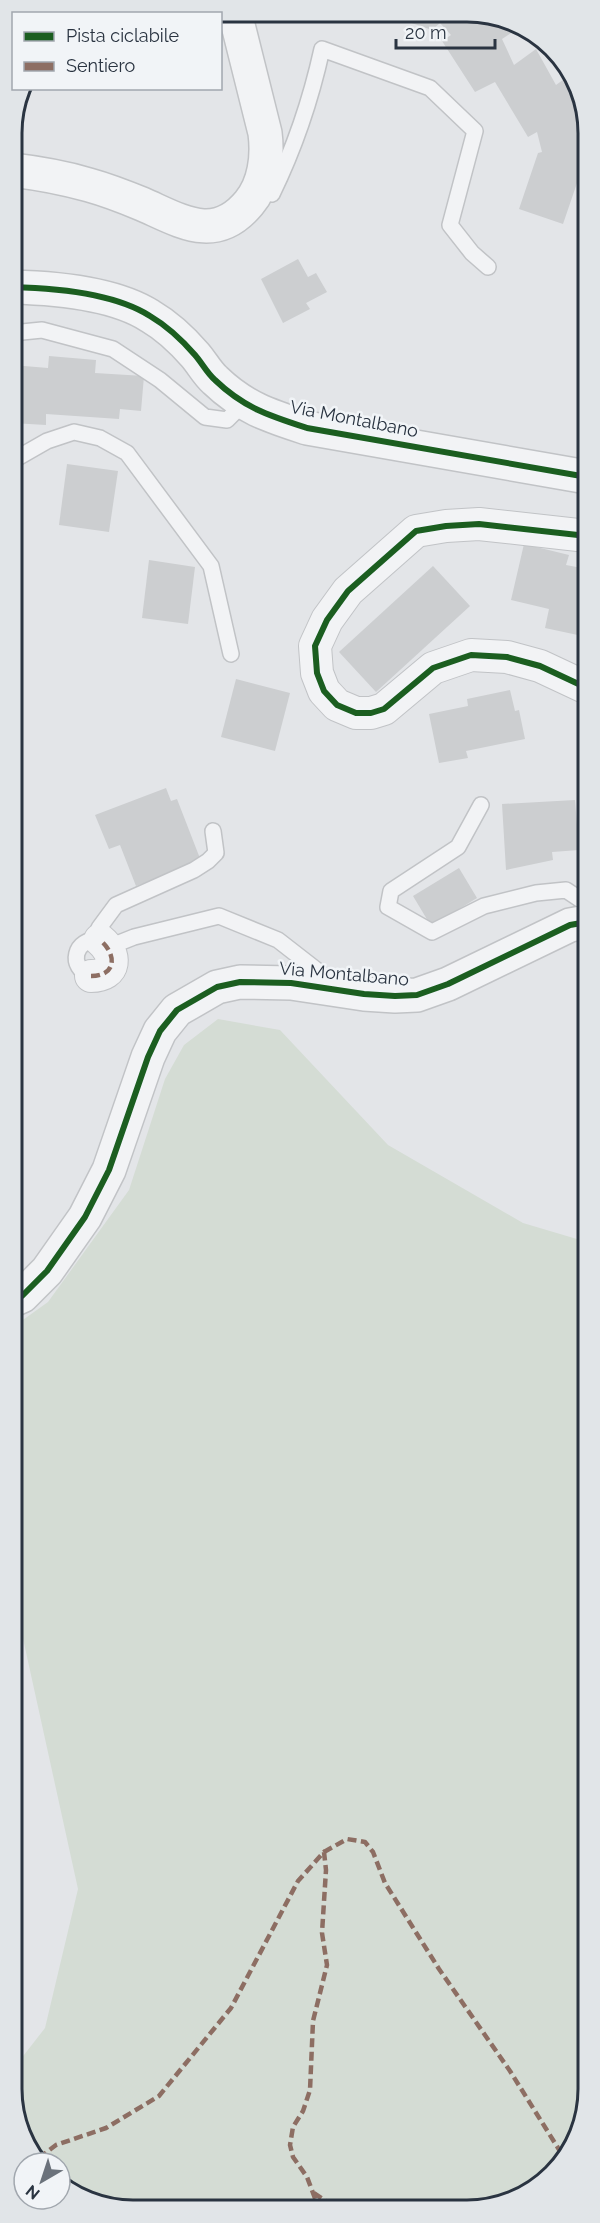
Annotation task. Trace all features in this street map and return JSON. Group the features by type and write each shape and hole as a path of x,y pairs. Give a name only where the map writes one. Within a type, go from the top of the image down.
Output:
{"street":[{"path":"23,172 89,185 196,226 219,225 241,213 253,199 259,187 267,148 237,22"},
{"name":"Via Montalbano","path":"23,287 124,303 149,315 174,334 195,355 213,379 243,404 268,416 307,428 578,475"},
{"path":"578,535 479,524 416,531 348,591 327,620 315,646 317,673 324,691 338,705 356,713 371,713 384,709 433,668 471,656 507,657 540,666 578,684"},
{"name":"Via Montalbano","path":"22,1296 47,1271 85,1217 109,1170 148,1056 160,1031 177,1011 217,987 240,982 291,983 395,996 417,995 448,984 570,925 578,924"},
{"path":"91,976 97,976 108,970 112,959 104,944"}],"lane":[{"path":"259,187 272,194 291,155 314,84 322,49 430,88 475,131 450,225 472,253 488,267"},
{"path":"23,332 42,330 113,349 160,380 205,417 227,420 243,404"},
{"path":"23,455 47,441 74,432 100,438 127,453 211,566 231,654"},
{"path":"481,805 458,847 391,891 388,906 432,932 484,906 536,893 566,890 578,898"},
{"path":"213,831 216,853 208,861 194,870 116,905 99,928 104,944 219,916 278,940 341,990"}],"shaded area":[{"path":"218,1019 280,1030 388,1145 523,1223 577,1239 577,2097 572,2125 555,2157 528,2182 495,2197 481,2200 119,2200 98,2195 72,2182 72,2151 41,2151 28,2125 23,2104 22,2057 45,2028 78,1889 22,1635 22,1320 48,1302 129,1190 165,1079 184,1045"}],"building":[{"path":"408,22 481,23 509,31 512,32 502,39 514,65 536,49 556,85 564,79 572,98 577,119 578,183 563,224 519,209 538,153 542,152 537,132 528,137 495,82 475,92 442,41 451,35 440,23 432,30"},
{"path":"298,259 308,277 316,273 327,292 306,303 310,309 283,323 261,279"},
{"path":"49,356 96,360 95,373 144,376 141,411 120,409 119,419 46,414 46,425 23,424 23,366 48,368"},
{"path":"67,464 118,471 109,532 59,525"},
{"path":"524,544 569,555 566,565 578,567 578,635 545,628 549,609 511,600"},
{"path":"149,560 195,567 188,624 142,618"},
{"path":"433,566 470,606 376,692 339,652"},
{"path":"236,679 290,693 275,751 221,737"},
{"path":"510,690 515,711 519,710 525,739 466,751 468,758 439,763 429,714 468,706 467,699"},
{"path":"166,788 171,801 177,799 201,861 136,886 120,845 109,849 95,815"},
{"path":"575,800 578,850 552,852 553,860 506,870 502,804"},
{"path":"459,868 477,898 431,926 413,896"}],"marked path":[{"path":"91,976 106,972 112,963 106,946 100,940"},
{"path":"324,1852 347,1839 365,1842 373,1852 385,1883 439,1969 510,2071 559,2150"},
{"path":"48,2151 56,2145 106,2128 159,2096 231,2008 298,1881 324,1852 326,1870 322,1933 327,1965 313,2021 310,2090 303,2111 293,2127 290,2145 293,2157 307,2177 316,2200"},
{"path":"314,2193 324,2200"}],"cycle path":[{"path":"23,288 83,293 135,308 174,334 195,355 212,377 236,398 269,415 294,424 578,475"},
{"path":"578,535 479,524 416,531 348,591 327,620 315,646 317,673 324,691 337,705 356,713 371,713 384,709 433,668 471,655 507,657 540,666 578,684"},
{"path":"22,1296 47,1271 85,1217 109,1170 148,1057 160,1031 177,1010 217,987 240,982 291,983 364,994 417,995 448,984 570,925 578,924"}]}
